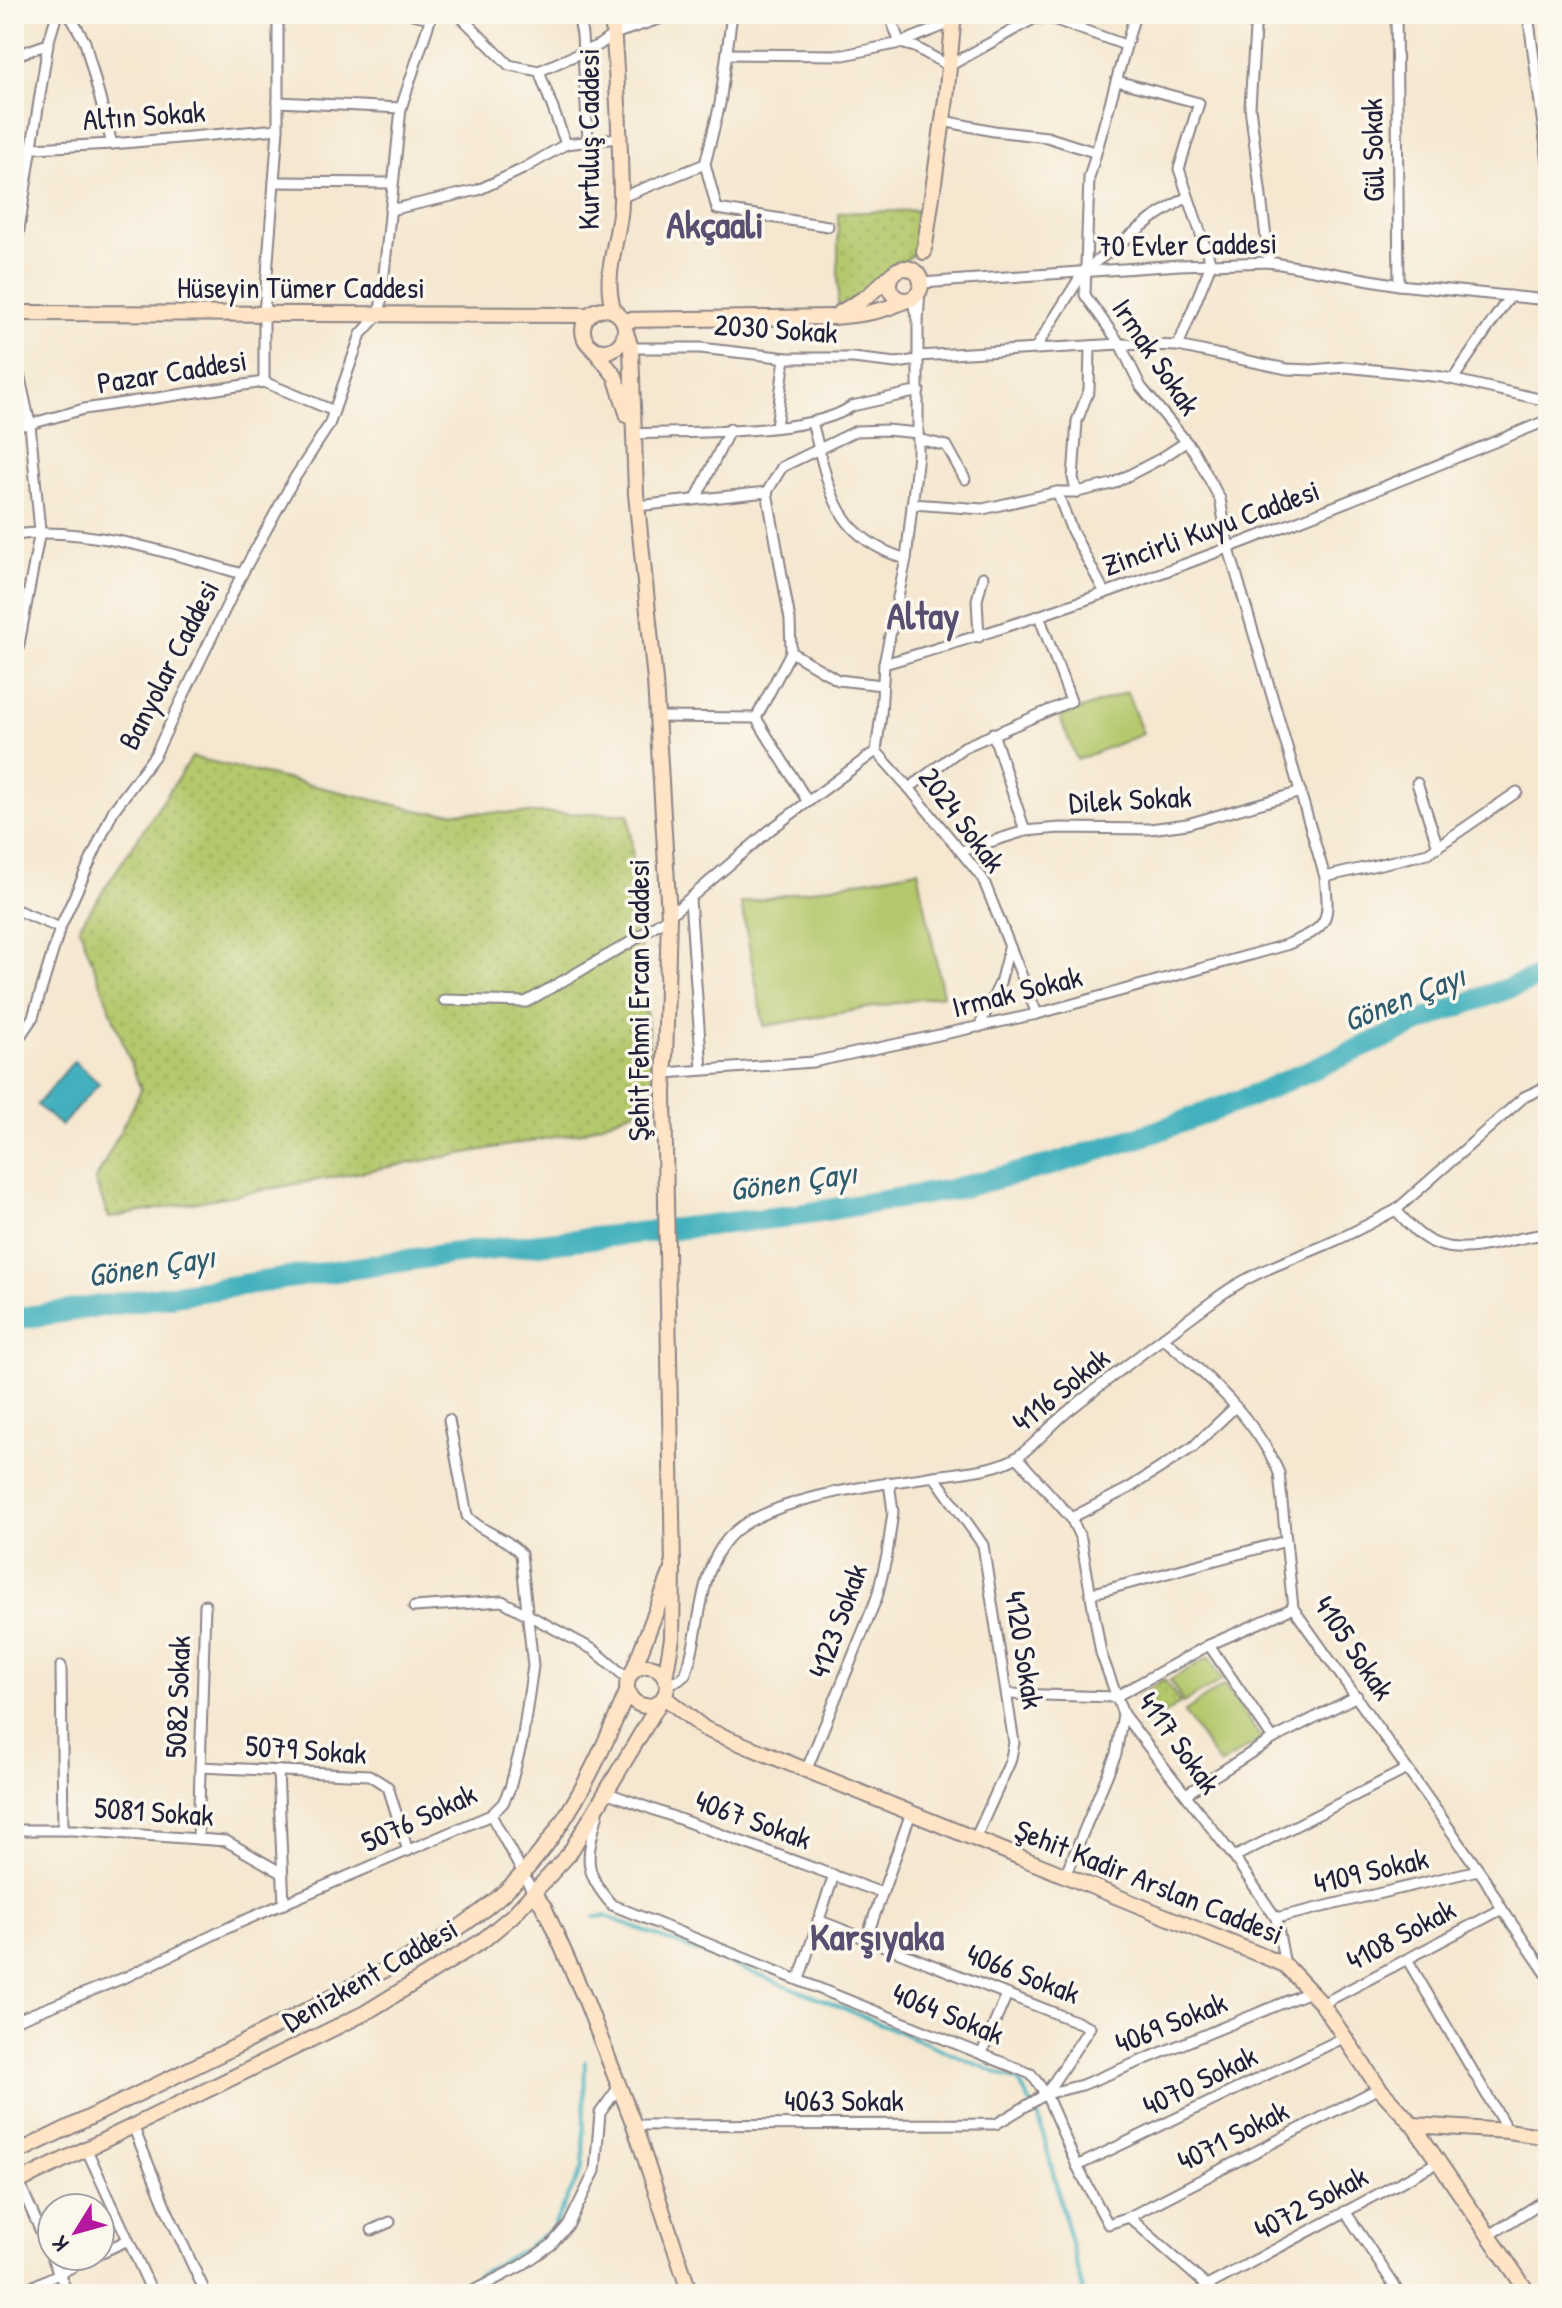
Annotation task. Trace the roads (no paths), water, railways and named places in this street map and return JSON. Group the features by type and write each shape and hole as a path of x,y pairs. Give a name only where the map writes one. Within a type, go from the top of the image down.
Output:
{"main road":[{"name":"Kurtuluş Caddesi","path":"612,14 622,197 609,280 620,320"},
{"path":"620,320 623,339 613,349 606,351 588,341 583,328 589,315 601,309 620,320 833,317 864,315 894,307 916,289 943,121 954,18"},
{"path":"833,317 868,296 924,252"},
{"path":"912,270 916,289 900,299 891,293 889,283 898,271 912,270"},
{"name":"Hüseyin Tümer Caddesi","path":"14,313 589,315"},
{"name":"Şehit Fehmi Ercan Caddesi","path":"541,314 588,341 615,376 634,434"},
{"name":"Şehit Fehmi Ercan Caddesi","path":"620,320 631,348 637,506 657,717 669,916 664,1096 673,1567 672,1638 664,1690"},
{"name":"Şehit Fehmi Ercan Caddesi","path":"630,1680 673,1567"},
{"path":"650,1666 656,1668 664,1690 654,1706 641,1706 630,1698 630,1680 650,1666"},
{"name":"Denizkent Caddesi","path":"14,2154 241,2044 437,1943 466,1923 524,1873 568,1814 594,1766 630,1680"},
{"name":"Şehit Kadir Arslan Caddesi","path":"664,1690 705,1729 1285,1965 1312,1991 1379,2088 1413,2125 1529,2294"},
{"name":"Denizkent Caddesi","path":"16,2183 365,2013 482,1941 534,1894 569,1854 604,1799 664,1690"},
{"path":"534,1894 544,1907 586,2001 634,2125 690,2294"},
{"path":"1413,2125 1508,2131 1548,2137"}],"street":[{"path":"14,261 48,44 57,14"},
{"path":"69,14 85,42 112,144"},
{"path":"264,382 264,314 278,129 278,14"},
{"path":"380,313 401,108 431,16 412,14"},
{"path":"458,14 509,65 539,71 583,52 614,34 674,14"},
{"path":"578,14 588,140"},
{"path":"732,14 720,104 705,164 717,209 828,226"},
{"path":"889,14 900,43"},
{"path":"1084,271 1089,178 1094,152 1135,14"},
{"path":"1256,14 1250,107 1269,262"},
{"name":"Gül Sokak","path":"1396,14 1399,285"},
{"path":"1528,14 1548,163"},
{"path":"900,43 915,47 949,66 1035,16 1055,16 1125,45"},
{"path":"727,54 844,55 900,43 954,18"},
{"path":"14,56 48,44"},
{"path":"539,71 566,144"},
{"path":"1117,81 1199,103 1179,169 1211,264 1178,346"},
{"path":"278,102 401,108"},
{"path":"943,121 1047,137 1094,152"},
{"name":"Altın Sokak","path":"14,149 112,144 278,129"},
{"path":"390,210 478,190 566,144 618,138"},
{"path":"622,197 705,164"},
{"path":"274,182 391,183"},
{"path":"1035,349 1084,271 1153,218 1187,197"},
{"name":"70 Evler Caddesi","path":"916,289 1084,271 1269,262 1399,285 1548,300"},
{"name":"Irmak Sokak","path":"665,1073 813,1062 1037,1014 1286,945 1320,927 1329,911 1325,877 1229,549 1220,499 1194,451 1141,387 1120,344 1085,295 1084,271"},
{"path":"444,1000 526,1002 631,942 669,916 770,830 876,751 884,664 906,559 918,436 916,289"},
{"path":"1453,379 1510,296"},
{"name":"Banyolar Caddesi","path":"14,1045 33,1017 60,928 113,811 155,755 242,574 294,479 329,425 361,334 380,313"},
{"name":"2030 Sokak","path":"631,348 700,348 785,358 853,358 896,363 918,358 1035,349 1120,344 1178,346 1287,369 1345,367 1453,379 1548,401"},
{"path":"1077,492 1073,478 1077,421 1089,390 1090,348"},
{"path":"14,350 30,424 40,531 15,671"},
{"path":"776,427 785,358"},
{"name":"Pazar Caddesi","path":"14,426 84,409 264,382 334,411"},
{"path":"634,434 776,427 812,422 845,412 852,406 919,391"},
{"name":"Zincirli Kuyu Caddesi","path":"884,664 979,637 1229,549 1548,420"},
{"path":"812,422 835,504 845,522 876,549 906,559"},
{"path":"696,499 730,429"},
{"path":"756,718 791,652 790,620 767,492 782,467 856,431 886,430 947,446 965,479"},
{"path":"912,504 983,509 1057,492 1077,492 1112,484 1186,442"},
{"path":"637,506 767,492"},
{"path":"1057,492 1072,531 1105,593"},
{"path":"14,535 40,531 165,551 242,574"},
{"path":"979,637 977,600 983,577"},
{"path":"909,788 964,747 1071,701 1039,616"},
{"path":"791,652 838,680 882,685"},
{"path":"657,717 756,718"},
{"path":"756,718 808,802"},
{"path":"993,733 1025,831"},
{"name":"2024 Sokak","path":"876,751 983,879 1037,1014"},
{"path":"1417,783 1438,847"},
{"name":"Dilek Sokak","path":"961,851 1025,831 1060,828 1150,829 1187,824 1301,792"},
{"path":"1325,877 1428,853 1517,792"},
{"path":"690,899 702,1070"},
{"path":"14,909 60,928"},
{"path":"979,1027 1000,983 1010,946"},
{"name":"4116 Sokak","path":"664,1690 685,1675 702,1597 715,1558 727,1540 743,1526 785,1506 889,1482 997,1465 1017,1457 1067,1413 1224,1293 1277,1264 1332,1242 1396,1210 1524,1097 1548,1086"},
{"path":"1396,1210 1420,1235 1452,1249 1481,1247 1548,1234"},
{"name":"4105 Sokak","path":"1164,1339 1206,1375 1271,1455 1279,1473 1293,1608 1478,1870 1502,1909 1544,1959 1548,1976"},
{"path":"1071,1518 1129,1488 1182,1454 1235,1407"},
{"name":"5076 Sokak","path":"14,2021 126,1977 284,1904 491,1815 503,1803 522,1742 533,1666 521,1554 506,1540 476,1526 467,1516 449,1420"},
{"name":"4117 Sokak","path":"1017,1457 1071,1518 1081,1539 1101,1653 1123,1714 1234,1857 1276,1918 1285,1965"},
{"name":"4120 Sokak","path":"934,1476 983,1545 1014,1743 1010,1762 975,1839"},
{"name":"4123 Sokak","path":"806,1771 877,1597 893,1512 889,1482"},
{"path":"1090,1594 1286,1541"},
{"path":"414,1607 502,1601 594,1650 630,1680"},
{"name":"5082 Sokak","path":"198,1839 205,1605"},
{"path":"1008,1694 1115,1697 1209,1645 1293,1608"},
{"path":"1209,1645 1273,1739"},
{"path":"61,1666 63,1830"},
{"path":"1186,1794 1273,1739 1357,1696"},
{"path":"1065,1876 1116,1754 1123,1714"},
{"name":"5079 Sokak","path":"200,1767 369,1775 388,1787 408,1851"},
{"path":"1234,1857 1407,1769"},
{"path":"278,1771 284,1904"},
{"name":"4067 Sokak","path":"604,1799 882,1893"},
{"name":"4064 Sokak","path":"604,1799 587,1855 589,1871 612,1905 1031,2074 1046,2094 1077,2166 1108,2224"},
{"path":"866,1939 911,1813"},
{"path":"491,1815 534,1894"},
{"name":"5081 Sokak","path":"14,1830 63,1830 226,1841 282,1873"},
{"name":"4109 Sokak","path":"1276,1918 1478,1870"},
{"path":"799,1979 834,1875"},
{"name":"4108 Sokak","path":"1322,2004 1502,1909"},
{"name":"4066 Sokak","path":"818,1920 1090,2027 1046,2094"},
{"path":"1407,1959 1508,2131"},
{"name":"4069 Sokak","path":"1046,2094 1082,2085 1312,1991"},
{"path":"982,2053 1007,1994"},
{"name":"4070 Sokak","path":"1077,2166 1343,2038"},
{"path":"467,2294 521,2266 551,2245 569,2224 595,2171 600,2113 618,2088"},
{"name":"4071 Sokak","path":"1108,2224 1129,2217 1379,2088"},
{"name":"4063 Sokak","path":"634,2125 996,2124 1046,2094"},
{"path":"133,2126 166,2208 206,2294"},
{"path":"86,2148 153,2294"},
{"name":"4072 Sokak","path":"1209,2290 1345,2211 1438,2162"},
{"path":"16,2183 68,2294"},
{"path":"1490,2235 1548,2198"},
{"path":"1345,2211 1398,2291 1380,2294"},
{"path":"1129,2217 1209,2290"},
{"path":"372,2230 390,2222"},
{"path":"116,2246 128,2240"},
{"path":"17,2294 62,2272"}],"water":[{"path":"74,1061 99,1083 61,1126 37,1105"}],"waterway":[{"name":"Gönen Çayı","path":"14,1319 449,1254 790,1216 950,1190 1054,1164 1152,1133 1249,1097 1445,1011 1548,974"},
{"path":"595,1917 605,1916 826,2001 1019,2082 1039,2118 1084,2294"},
{"path":"444,2294 524,2249 552,2229 583,2167 585,2062"}],"district":[{"name":"Akçaali","path":"715,225"},
{"name":"Altay","path":"923,616"},
{"name":"Karşıyaka","path":"877,1937"}]}
